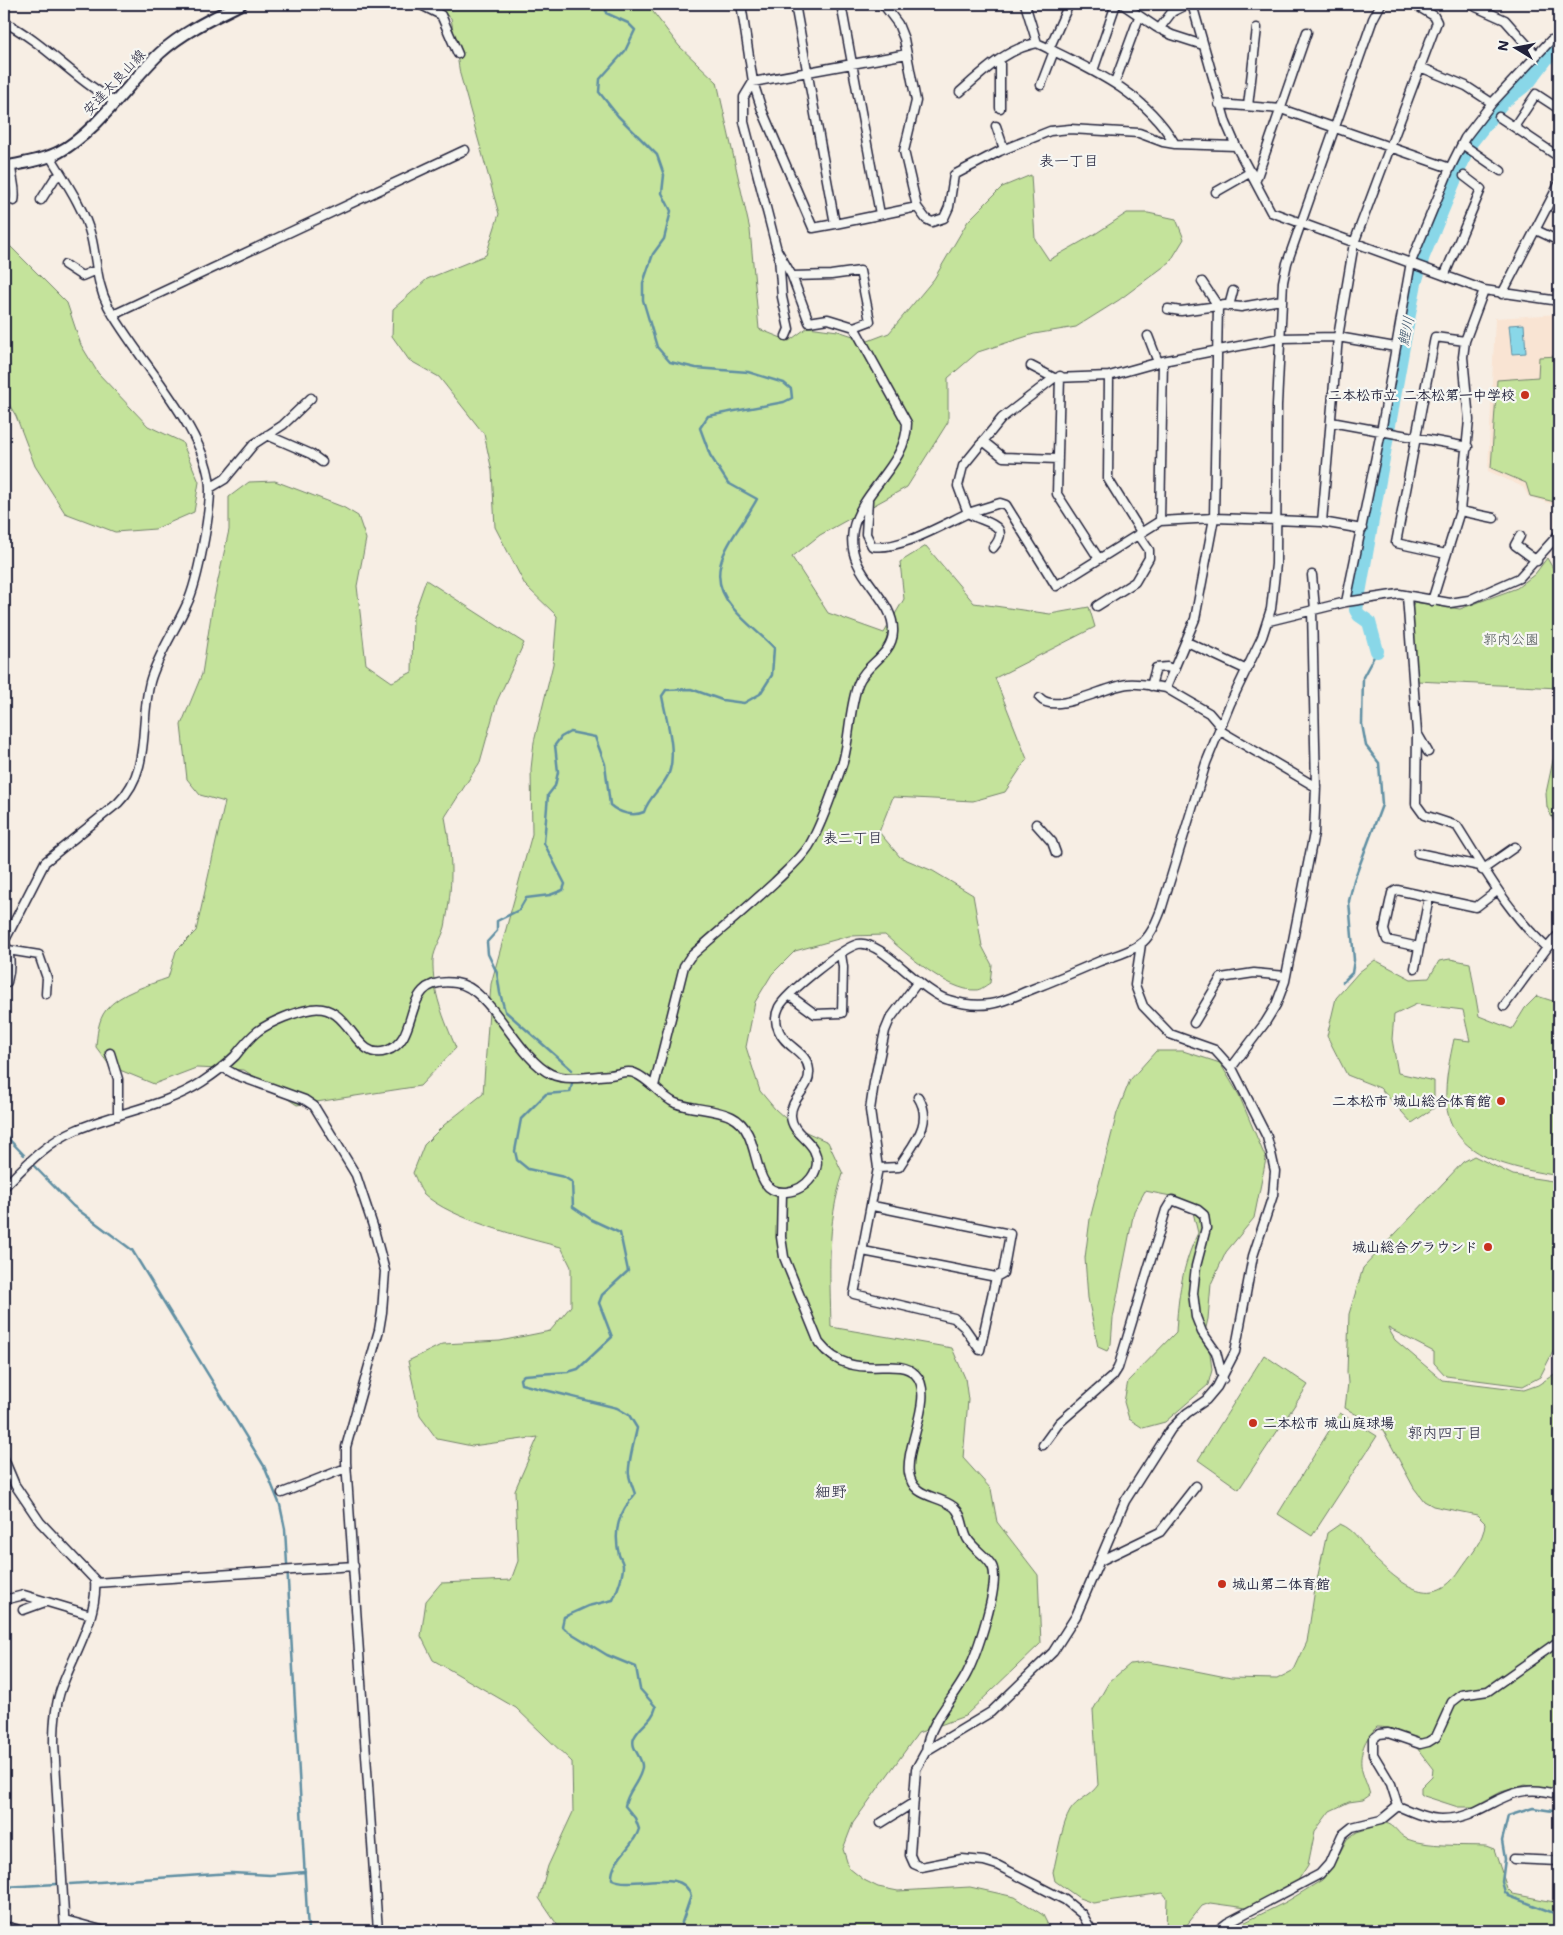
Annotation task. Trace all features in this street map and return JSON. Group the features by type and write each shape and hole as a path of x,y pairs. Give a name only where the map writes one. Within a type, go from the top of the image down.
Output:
{"highway":[{"path":"4,1928 16,1931"}],"main road":[{"name":"安達太良山線","path":"7,166 50,156 70,145 89,129 171,44 208,20 241,4"}],"street":[{"path":"419,4 441,15 458,54"},
{"path":"741,4 753,82 762,110 813,228 917,207"},
{"path":"795,4 835,224"},
{"path":"841,4 880,214"},
{"path":"883,4 898,24 907,54 916,101 904,151 917,207 926,219 932,222 944,218 949,207 954,175 1004,150 1050,132 1070,129 1139,133 1163,142 1176,144 1236,146"},
{"path":"1025,4 1037,43"},
{"path":"1041,85 1069,4"},
{"path":"1094,70 1116,4"},
{"path":"1122,4 1159,29 1203,45"},
{"path":"1159,29 1172,12 1188,4"},
{"path":"1192,4 1219,104 1236,146 1256,180 1271,212 1354,244 1426,267 1484,290 1559,301"},
{"path":"926,1751 991,1712 1053,1652 1076,1616 1125,1501 1171,1429 1187,1413 1206,1400 1223,1379 1235,1352 1253,1256 1268,1212 1275,1183 1267,1137 1231,1068 1215,1050 1170,1034 1143,1006 1135,985 1141,944 1156,924 1206,763 1268,621 1276,564 1281,300 1287,263 1333,129 1373,19 1381,4"},
{"path":"1322,522 1338,337 1354,244 1437,22 1434,16 1414,4"},
{"path":"1486,12 1489,4"},
{"path":"1476,7 1505,20 1536,55"},
{"path":"1115,82 1139,17"},
{"path":"4,22 31,38 114,101"},
{"path":"1248,106 1257,28"},
{"path":"1256,180 1307,32"},
{"path":"1346,602 1362,529 1411,262 1450,168 1492,103 1551,40"},
{"path":"960,92 1016,48 1037,43 1115,82 1153,114 1176,144"},
{"path":"786,336 789,329 782,297 779,257 744,122 744,97 753,82 907,54"},
{"path":"1000,59 1000,108"},
{"path":"1420,67 1466,86 1492,103"},
{"path":"1514,127 1536,94 1559,109"},
{"path":"1219,104 1281,109 1327,124 1333,129 1450,168"},
{"path":"1499,117 1559,158"},
{"path":"996,126 1004,150"},
{"path":"1466,146 1501,171"},
{"path":"113,315 465,150"},
{"path":"7,982 10,973 8,950 4,942 46,862 118,803 128,793 136,778 150,684 189,601 196,574 210,488 206,466 195,440 113,315 102,294 91,236 50,156"},
{"path":"7,166 16,194 14,201"},
{"path":"1216,192 1251,172"},
{"path":"41,200 56,178 61,175"},
{"path":"1445,274 1481,190 1464,176"},
{"path":"1502,294 1559,184"},
{"path":"1536,230 1559,241"},
{"path":"779,257 792,276 808,322 828,319 854,327 870,321 860,271 831,275 792,276"},
{"path":"65,265 82,276 96,270"},
{"path":"1166,688 1187,642 1202,590 1214,518 1218,306 1202,282"},
{"path":"1432,601 1460,511 1470,420 1463,372 1465,341 1484,290"},
{"path":"1229,306 1233,291"},
{"path":"1168,309 1181,311 1218,306 1241,307 1281,300"},
{"path":"654,1086 684,966 690,957 794,863 808,846 842,763 855,692 860,679 890,643 893,633 892,619 858,568 854,552 855,524 869,498 902,448 907,436 907,424 854,327"},
{"path":"1148,336 1160,361 1160,521"},
{"path":"1032,366 1057,377 1109,376 1160,361 1280,338 1338,337 1395,347"},
{"path":"1446,554 1396,543 1435,337 1465,341"},
{"path":"1097,606 1135,582 1149,558 1150,550 1108,479 1109,376"},
{"path":"992,548 999,538 998,529 991,521 976,518 968,513 958,486 962,466 1002,418 1057,377"},
{"path":"1057,377 1057,494 1099,560"},
{"path":"210,488 225,478 254,444 283,425 311,398"},
{"path":"1331,422 1468,446"},
{"path":"267,436 311,454 322,462"},
{"path":"984,441 1003,456 1058,459"},
{"path":"869,498 866,534 872,546 879,547 902,542 968,513 1000,502 1006,506 1056,586 1160,521 1214,518 1276,520 1322,522 1362,529"},
{"path":"1460,511 1494,518"},
{"path":"1268,621 1346,602 1399,594 1450,603 1469,600 1519,578 1537,561 1559,534"},
{"path":"1520,536 1515,545 1537,561"},
{"path":"1231,1068 1269,1017 1282,991 1314,833 1316,787 1312,575"},
{"path":"1407,596 1417,733 1416,804 1424,815 1457,826 1496,891 1533,936 1547,948"},
{"path":"1187,642 1247,670"},
{"path":"1151,686 1156,668 1167,667 1174,670"},
{"path":"1040,698 1050,704 1069,703 1114,686 1134,684 1166,688 1209,713 1220,729 1316,787"},
{"path":"1417,733 1428,752"},
{"path":"1036,824 1052,842 1056,852"},
{"path":"1418,853 1481,868 1514,846"},
{"path":"1419,947 1387,940 1384,930 1392,893 1396,890 1476,907 1496,891"},
{"path":"1415,968 1429,897"},
{"path":"1504,1006 1559,934"},
{"path":"4,1187 49,1145 74,1131 178,1095 197,1086 222,1067 259,1030 311,1009 324,1009 335,1013 344,1021 365,1049 375,1053 388,1051 398,1045 406,1034 414,1004 421,993 430,986 450,982 468,986 479,994 522,1048 549,1073 556,1076 580,1077 632,1071 654,1086 671,1102 714,1111 740,1122 752,1140 761,1178 770,1187 782,1193 794,1190 810,1180 816,1164 814,1150 794,1128 791,1115 792,1105 808,1083 809,1073 804,1057 782,1037 777,1025 779,1008 789,995 841,954 856,945 871,946 917,983 944,999 966,1004 993,1004 1141,944"},
{"path":"8,950 39,955 47,978 46,994"},
{"path":"789,995 815,1014 842,1013 843,967 841,954"},
{"path":"1194,1023 1221,978 1254,973 1286,976"},
{"path":"873,1206 1010,1234 1002,1273 996,1278 980,1350 954,1318 854,1294 873,1206 878,1168 870,1110 874,1083 890,1019 917,983"},
{"path":"110,1053 118,1079 118,1116"},
{"path":"222,1067 236,1075 305,1100 314,1106 356,1175 381,1252 385,1271 381,1321 346,1447 378,1931"},
{"path":"878,1168 899,1167 924,1124 924,1107 918,1097"},
{"path":"782,1193 781,1237 784,1257 819,1343 827,1353 847,1365 908,1370 920,1380 922,1403 909,1459 909,1474 913,1485 919,1493 955,1508 960,1515 966,1536 972,1546 992,1566 994,1576 982,1634 967,1674 928,1736 926,1751 916,1769 910,1854 917,1867 934,1866 962,1860 984,1860 997,1865 1065,1900 1082,1914 1092,1931"},
{"path":"1043,1445 1059,1423 1113,1376 1118,1368 1166,1210 1172,1200 1198,1210 1204,1215 1206,1228 1196,1266 1193,1293 1196,1317 1202,1332 1216,1352 1223,1379"},
{"path":"863,1251 996,1278"},
{"path":"4,1459 15,1485 40,1522 92,1575 95,1583 91,1614 60,1690 55,1716 54,1742 65,1931"},
{"path":"282,1493 346,1468"},
{"path":"1100,1561 1160,1532 1196,1486"},
{"path":"95,1583 354,1566"},
{"path":"4,1600 24,1595 91,1614"},
{"path":"23,1610 45,1602"},
{"path":"1559,1641 1488,1691 1461,1695 1452,1702 1436,1737 1428,1742 1420,1744 1388,1733 1379,1734 1373,1739 1373,1754 1391,1784 1398,1806 1416,1814 1441,1820 1467,1815 1510,1794 1530,1790 1559,1795"},
{"path":"881,1823 913,1803"},
{"path":"1217,1931 1227,1923 1320,1874 1328,1864 1342,1835 1352,1827 1381,1820 1398,1806"},
{"path":"1514,1859 1559,1861"},
{"path":"65,1920 105,1931"}],"shaded area":[{"name":"二本松市立 二本松第一中学校","path":"1559,314 1559,507 1528,496 1523,487 1488,471 1495,318"}],"green space":[{"path":"430,4 647,4 679,46 717,82 750,230 759,329 789,341 808,327 838,331 868,341 889,333 934,279 968,221 1002,187 1031,175 1035,239 1049,260 1127,213 1148,213 1176,219 1184,239 1170,262 1119,300 1076,327 1034,334 978,352 948,378 948,422 907,487 820,535 792,557 828,613 884,633 904,599 900,562 926,546 974,603 1050,614 1089,607 1095,627 995,678 1027,759 1005,792 973,801 893,797 879,832 900,857 933,871 973,895 982,946 992,965 990,983 978,990 965,989 953,985 928,970 885,935 849,936 795,951 772,974 755,1002 746,1047 760,1091 775,1109 795,1127 828,1142 843,1174 831,1230 831,1327 952,1348 965,1378 968,1400 963,1458 991,1489 997,1522 1038,1575 1041,1643 965,1716 918,1733 853,1823 843,1849 849,1868 864,1880 878,1887 898,1891 970,1887 1015,1897 1043,1915 1051,1931 571,1931 558,1926 539,1898 548,1866 573,1812 572,1762 516,1708 433,1660 421,1636 426,1601 441,1583 511,1580 518,1561 515,1490 538,1437 472,1446 437,1439 420,1416 408,1361 443,1344 500,1341 550,1331 571,1306 571,1267 561,1247 489,1226 451,1212 424,1194 413,1173 424,1145 444,1125 483,1094 491,984 532,834 531,769 534,742 553,664 557,616 525,585 495,527 492,471 484,434 439,377 409,360 392,336 393,309 427,279 486,255 499,214 460,74 451,18"},
{"path":"4,240 67,303 81,345 98,373 148,426 182,442 199,482 194,512 155,529 115,532 65,513 35,466 16,416 4,396"},
{"name":"二本松市立 二本松第一中学校","path":"1559,356 1559,503 1530,496 1526,483 1491,468 1497,380 1538,377 1539,357"},
{"path":"275,481 343,507 358,516 366,539 357,586 366,664 392,682 412,672 413,617 426,580 524,643 497,701 480,762 445,817 451,859 450,898 445,927 433,960 433,972 440,1005 456,1048 420,1086 297,1105 244,1070 196,1068 154,1084 110,1066 96,1047 97,1033 106,1010 126,994 168,978 176,951 196,931 225,802 200,795 187,779 181,725 202,674 213,603 229,530 229,497 249,482"},
{"name":"郭内公園","path":"1547,558 1559,579 1559,688 1417,681 1412,608 1414,602 1460,609 1517,588 1535,574"},
{"path":"1559,733 1559,825 1555,824 1547,807 1546,793"},
{"path":"1450,959 1470,963 1479,1016 1512,1029 1525,1008 1537,996 1559,1003 1559,1071 1556,1065 1559,1109 1559,1176 1504,1164 1471,1148 1459,1136 1450,1120 1446,1092 1454,1039 1470,1041 1463,1010 1417,1004 1394,1015 1392,1039 1398,1073 1434,1081 1434,1108 1412,1123 1380,1088 1347,1075 1327,1036 1336,998 1359,972 1375,960 1411,979 1429,978 1439,961"},
{"path":"1156,1051 1183,1051 1220,1063 1239,1095 1266,1159 1254,1218 1226,1252 1211,1284 1208,1319 1204,1336 1210,1353 1212,1370 1208,1385 1165,1422 1143,1428 1129,1419 1124,1402 1128,1381 1176,1332 1182,1281 1188,1257 1198,1233 1191,1204 1176,1197 1145,1191 1134,1211 1113,1318 1111,1344 1107,1351 1098,1347 1088,1298 1085,1258 1090,1219 1117,1113 1130,1080"},
{"path":"1474,1156 1513,1175 1559,1182 1559,1340 1540,1377 1523,1386 1446,1376 1434,1363 1434,1352 1388,1328 1395,1340 1442,1380 1524,1390 1538,1385 1559,1371 1559,1790 1525,1785 1501,1792 1473,1807 1458,1807 1424,1796 1421,1794 1421,1787 1432,1776 1433,1769 1410,1740 1396,1731 1377,1727 1366,1741 1361,1759 1362,1771 1370,1795 1363,1800 1349,1802 1330,1811 1315,1831 1308,1865 1297,1882 1246,1908 1210,1903 1202,1906 1182,1931 1166,1931 1167,1898 1163,1893 1093,1903 1079,1898 1055,1881 1053,1872 1062,1832 1070,1811 1076,1803 1092,1792 1098,1785 1093,1710 1109,1682 1130,1664 1147,1662 1231,1678 1277,1679 1294,1670 1307,1642 1315,1589 1327,1533 1340,1524 1351,1530 1385,1569 1407,1585 1418,1590 1439,1589 1450,1582 1479,1542 1485,1523 1477,1515 1433,1506 1424,1501 1414,1488 1383,1430 1345,1408 1348,1383 1349,1314 1363,1268 1463,1162"},
{"name":"二本松市 城山庭球場","path":"1264,1355 1308,1385 1239,1489 1198,1460"},
{"path":"1340,1413 1377,1436 1312,1536 1278,1514"},
{"path":"1385,1823 1392,1826 1407,1839 1415,1842 1486,1846 1494,1849 1507,1888 1513,1894 1559,1903 1559,1931 1227,1931 1286,1902 1322,1880 1335,1862 1347,1839 1357,1832"}],"water":[{"path":"1524,324 1526,353 1512,354 1509,325"}],"waterway":[{"path":"572,1070 505,1011 497,973 488,954 487,942 497,931 497,921 519,910 526,898 550,895 563,890 565,884 544,843 548,795 555,786 558,772 555,745 561,737 570,732 595,737 605,764 610,805 626,813 644,812 649,801 669,773 671,764 670,735 662,696 666,690 691,689 722,700 744,703 760,694 772,675 774,648 733,608 723,593 719,579 720,565 725,552 757,499 728,483 710,455 700,428 708,416 784,402 792,398 791,389 784,383 748,372 696,368 670,362 657,347 643,300 643,283 653,254 664,239 671,211 662,193 664,175 657,155 618,116 599,92 600,79 625,51 635,30 628,23 606,13 606,4"},
{"name":"鯉川","path":"1377,651 1369,622 1359,615 1356,610 1405,335 1415,283 1423,256 1469,145 1502,103 1528,83 1549,55 1559,47"},
{"path":"1343,982 1352,973 1354,960 1349,901 1354,880 1382,805 1379,763 1366,746 1362,724 1363,677 1377,651"},
{"path":"572,1084 570,1092 546,1094 521,1119 515,1151 517,1160 528,1169 564,1177 572,1182 573,1207 592,1220 620,1233 628,1271 602,1295 599,1303 612,1337 578,1369 568,1372 524,1375 520,1379 521,1384 617,1408 629,1415 637,1428 629,1471 635,1494 621,1515 617,1530 617,1546 623,1566 613,1600 588,1606 564,1617 562,1626 607,1655 636,1667 640,1689 656,1707 652,1716 634,1738 633,1742 642,1767 625,1806 635,1818 639,1829 633,1842 615,1865 612,1879 621,1882 668,1880 678,1882 686,1887 691,1896 679,1931"},
{"path":"4,1134 24,1155"},
{"path":"34,1166 73,1206 132,1250 264,1466 280,1505 285,1529 308,1931"},
{"path":"1559,1812 1533,1808 1508,1816 1502,1841 1505,1859 1502,1882 1505,1892 1509,1896 1559,1915"},
{"path":"70,1884 231,1873 270,1875 305,1872"},
{"path":"4,1887 57,1884"}],"place":[{"name":"二本松市立 二本松第一中学校","path":"1525,395"},
{"name":"二本松市 城山総合体育館","path":"1501,1101"},
{"name":"城山総合グラウンド","path":"1488,1247"},
{"name":"二本松市 城山庭球場","path":"1253,1423"},
{"name":"城山第二体育館","path":"1222,1584"}],"district":[{"name":"表一丁目","path":"1069,161"},
{"name":"表二丁目","path":"853,838"},
{"name":"郭内四丁目","path":"1445,1433"},
{"name":"細野","path":"831,1491"}]}
